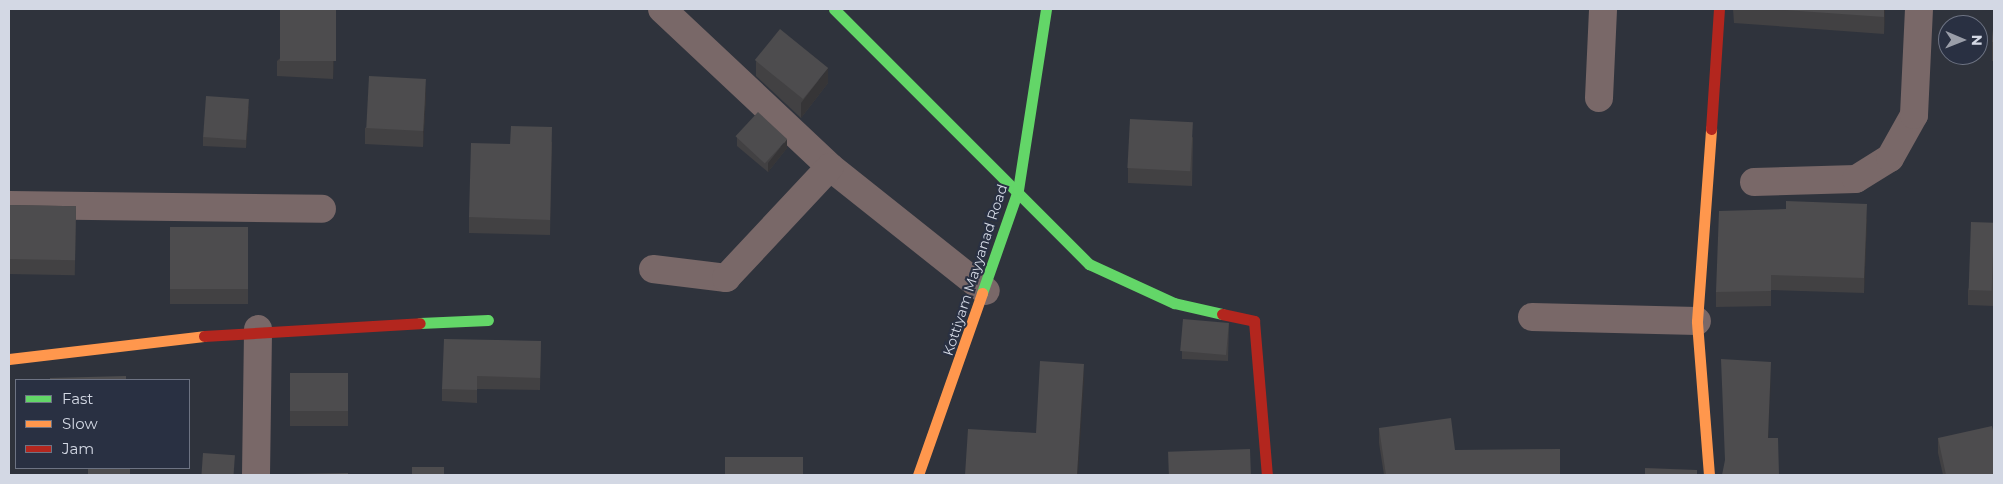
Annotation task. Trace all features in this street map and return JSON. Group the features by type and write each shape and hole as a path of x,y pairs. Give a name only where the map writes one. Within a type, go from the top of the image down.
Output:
{"street":[{"path":"662,9 830,167 986,290"},
{"path":"834,9 1018,190 1089,264 1174,303 1254,321 1267,475"},
{"name":"Kottiyam Mayyanad Road","path":"918,475 986,290 1018,190 1046,9"},
{"path":"1599,98 1603,9"},
{"path":"1708,475 1697,321 1719,9"},
{"path":"1754,182 1856,179 1890,158 1914,114 1919,9"},
{"path":"653,269 726,278 830,167"},
{"path":"9,205 322,209"},
{"path":"1532,317 1697,321"},
{"path":"9,359 258,329 488,320"},
{"path":"256,475 258,329"}],"building":[{"path":"280,9 336,9 336,61 280,61"},
{"path":"1771,9 1884,9 1884,17"},
{"path":"1994,16 1994,42 1992,42"},
{"path":"780,29 828,68 803,99 755,60"},
{"path":"369,76 426,79 423,131 366,128"},
{"path":"206,96 249,99 246,140 203,137"},
{"path":"758,112 787,139 765,163 735,136"},
{"path":"1130,119 1193,122 1190,171 1127,168"},
{"path":"511,126 552,127 550,220 469,217 471,143 510,144"},
{"path":"1786,201 1867,204 1864,278 1771,275 1771,291 1716,292 1719,211 1786,209"},
{"path":"9,205 76,206 75,260 9,259"},
{"path":"1971,222 1994,223 1992,291 1969,290"},
{"path":"170,227 248,227 248,289 170,289"},
{"path":"1183,319 1229,323 1226,355 1180,351"},
{"path":"444,339 541,341 540,378 477,376 477,390 442,389"},
{"path":"1721,359 1771,362 1768,438 1778,438 1779,475 1722,475 1725,460"},
{"path":"1040,361 1084,364 1077,475 965,475 968,429 1036,433"},
{"path":"290,373 348,373 348,411 290,411"},
{"path":"126,376 126,379 50,378"},
{"path":"1451,418 1455,450 1560,449 1560,475 1386,475 1379,428"},
{"path":"1992,426 1994,435 1994,475 1946,475 1938,438"},
{"path":"1250,449 1251,475 1169,475 1168,452"},
{"path":"203,453 235,455 234,475 201,475"},
{"path":"725,457 803,457 803,475 725,475"},
{"path":"412,467 444,467 444,475 412,475"},
{"path":"1645,468 1697,470 1697,475 1645,475"},
{"path":"88,469 130,469 130,475 88,475"},
{"path":"348,473 348,475 293,475 293,474"}],"traffic: fast":[{"path":"834,9 1089,264 1174,303 1222,314"},
{"path":"982,293 1018,190 1046,9"},
{"path":"420,323 488,320"}],"traffic: slow":[{"path":"1709,475 1697,321 1711,129"},
{"path":"918,475 982,293"},
{"path":"9,359 204,336"}],"traffic: jam":[{"path":"1711,129 1719,9"},
{"path":"1222,314 1254,321 1267,475"},
{"path":"204,336 420,323"}]}
